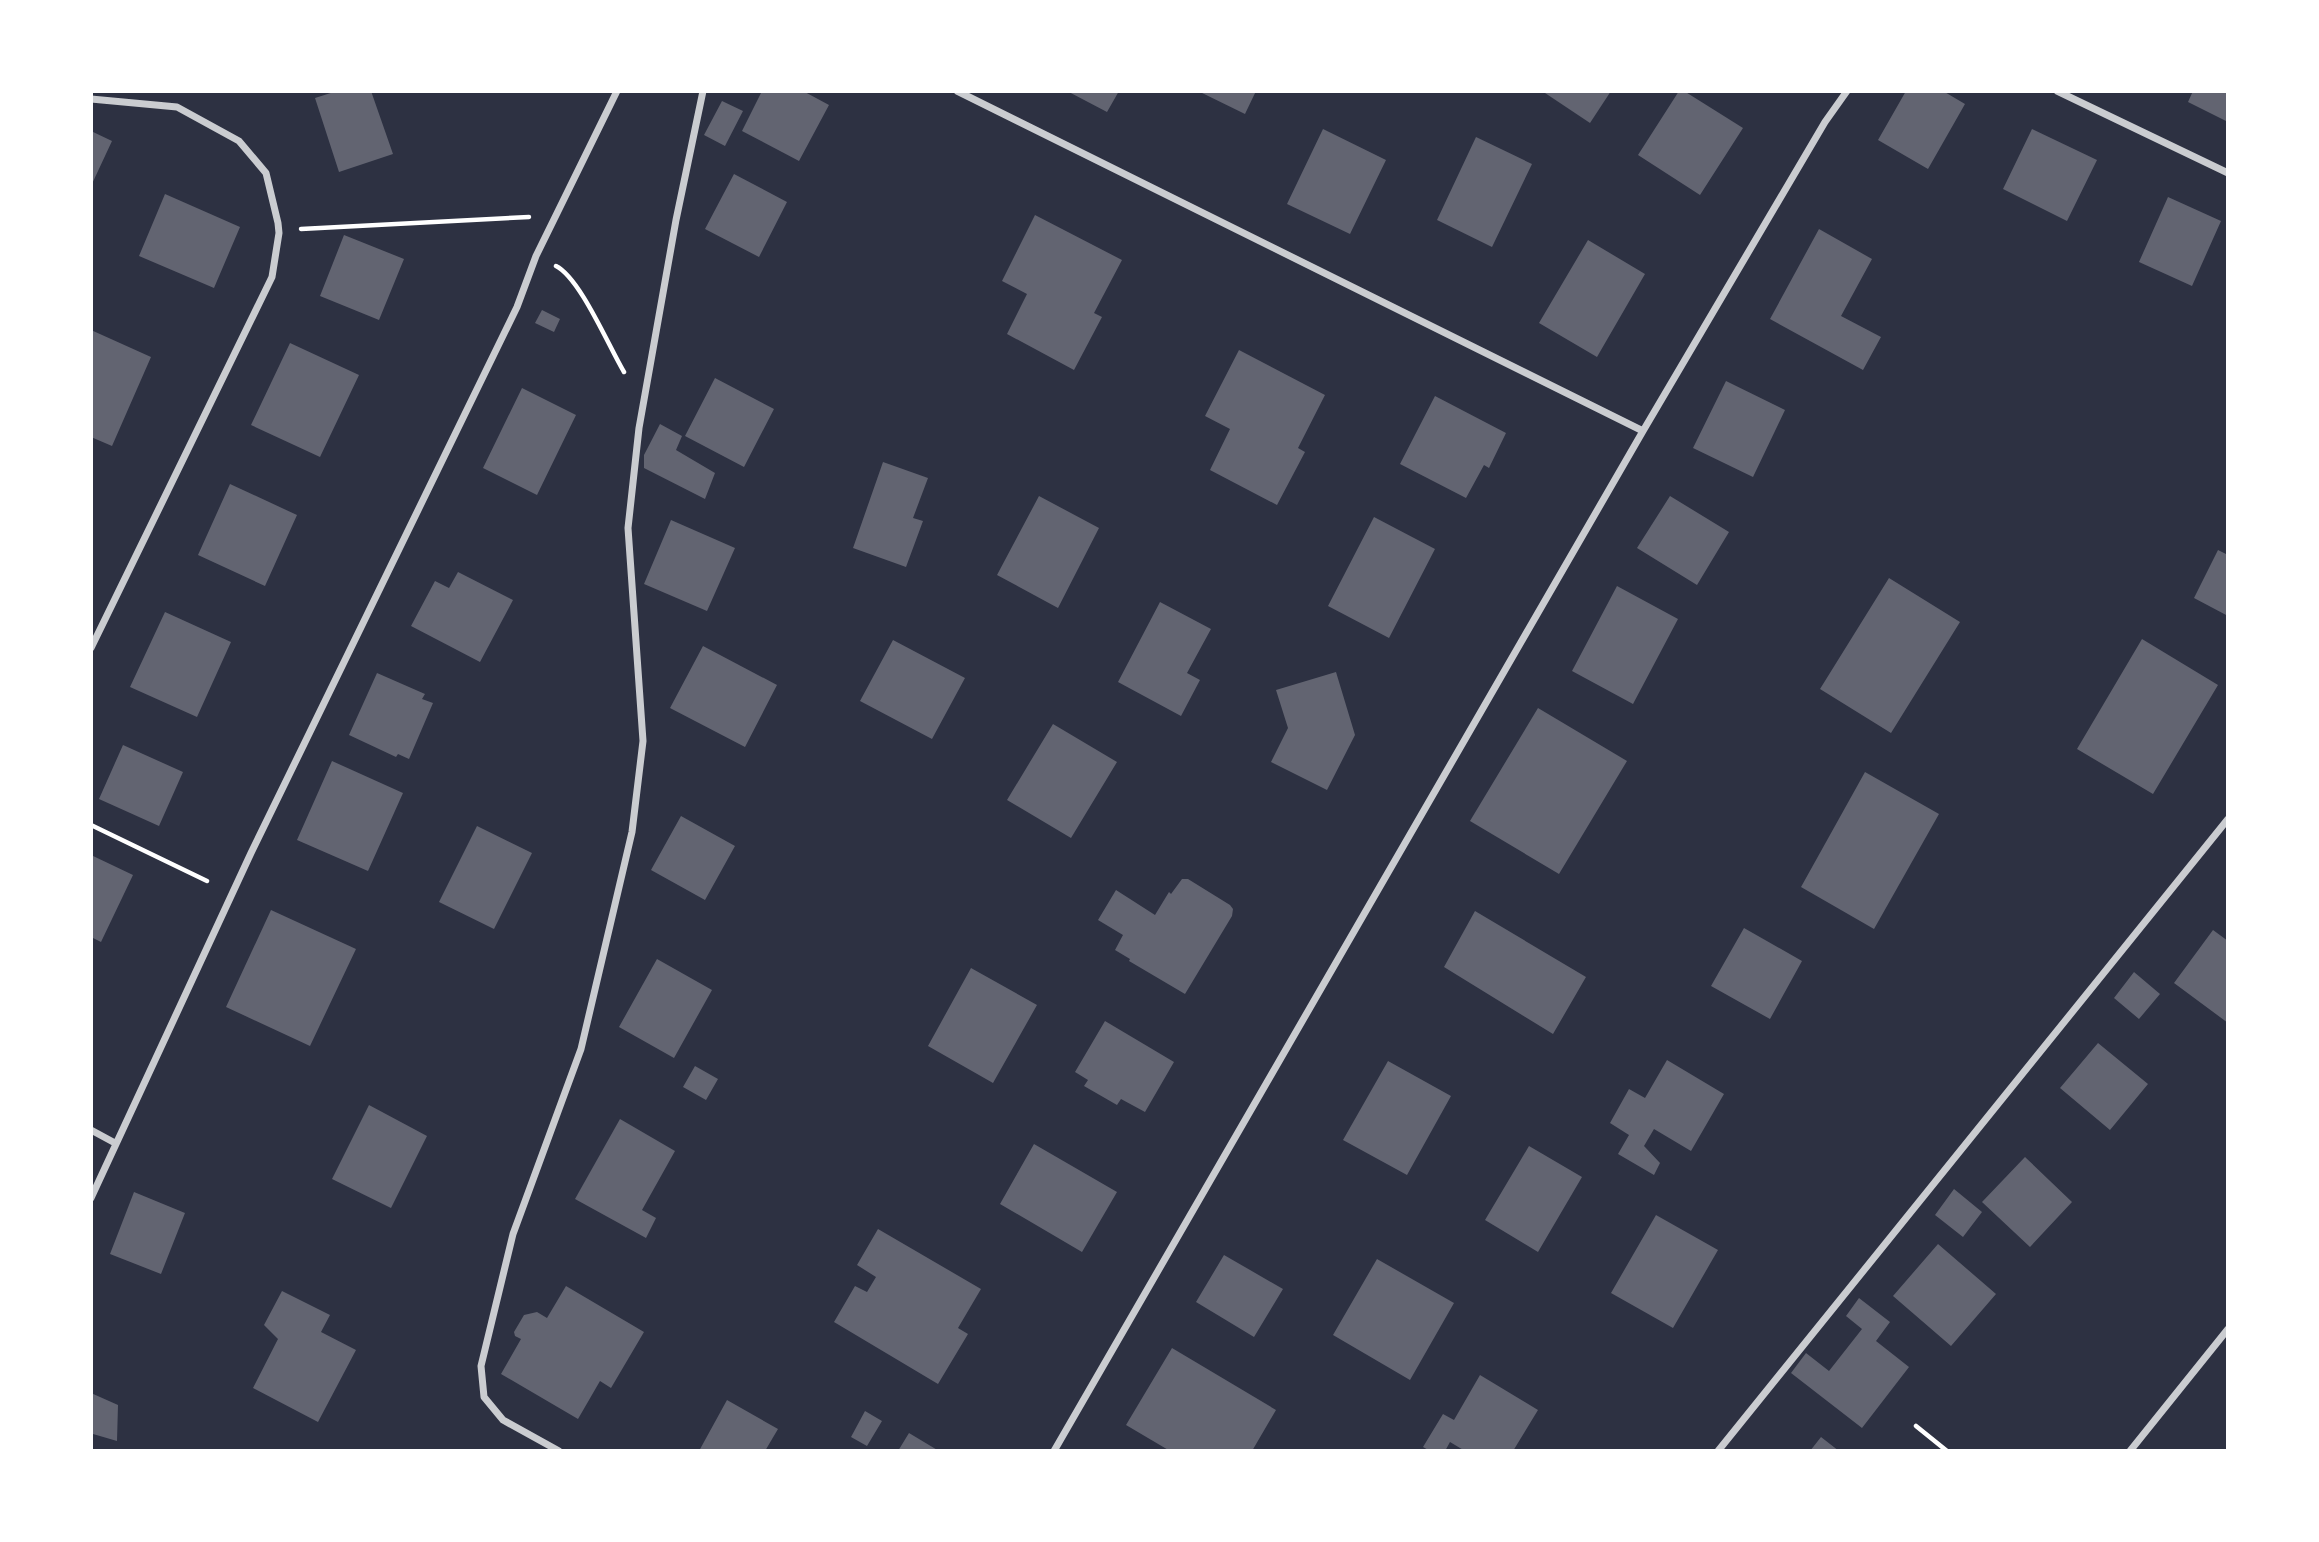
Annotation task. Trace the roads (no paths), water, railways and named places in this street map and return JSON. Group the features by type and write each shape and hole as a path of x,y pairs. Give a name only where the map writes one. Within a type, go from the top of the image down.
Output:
{"street":[{"path":"91,1198 251,853 517,307 536,256 617,91"},
{"path":"559,1451 503,1420 484,1397 481,1366 513,1234 581,1049 632,832 643,741 628,528 638,437 676,220 703,91"},
{"path":"957,91 1643,431"},
{"path":"1054,1451 1643,431 1825,122 1847,91"},
{"path":"2057,91 2228,173"},
{"path":"91,99 177,107 239,141 266,173 279,233 272,276 91,648"},
{"path":"1718,1451 2228,819"},
{"path":"91,1130 115,1143"},
{"path":"2130,1451 2228,1329"}]}
